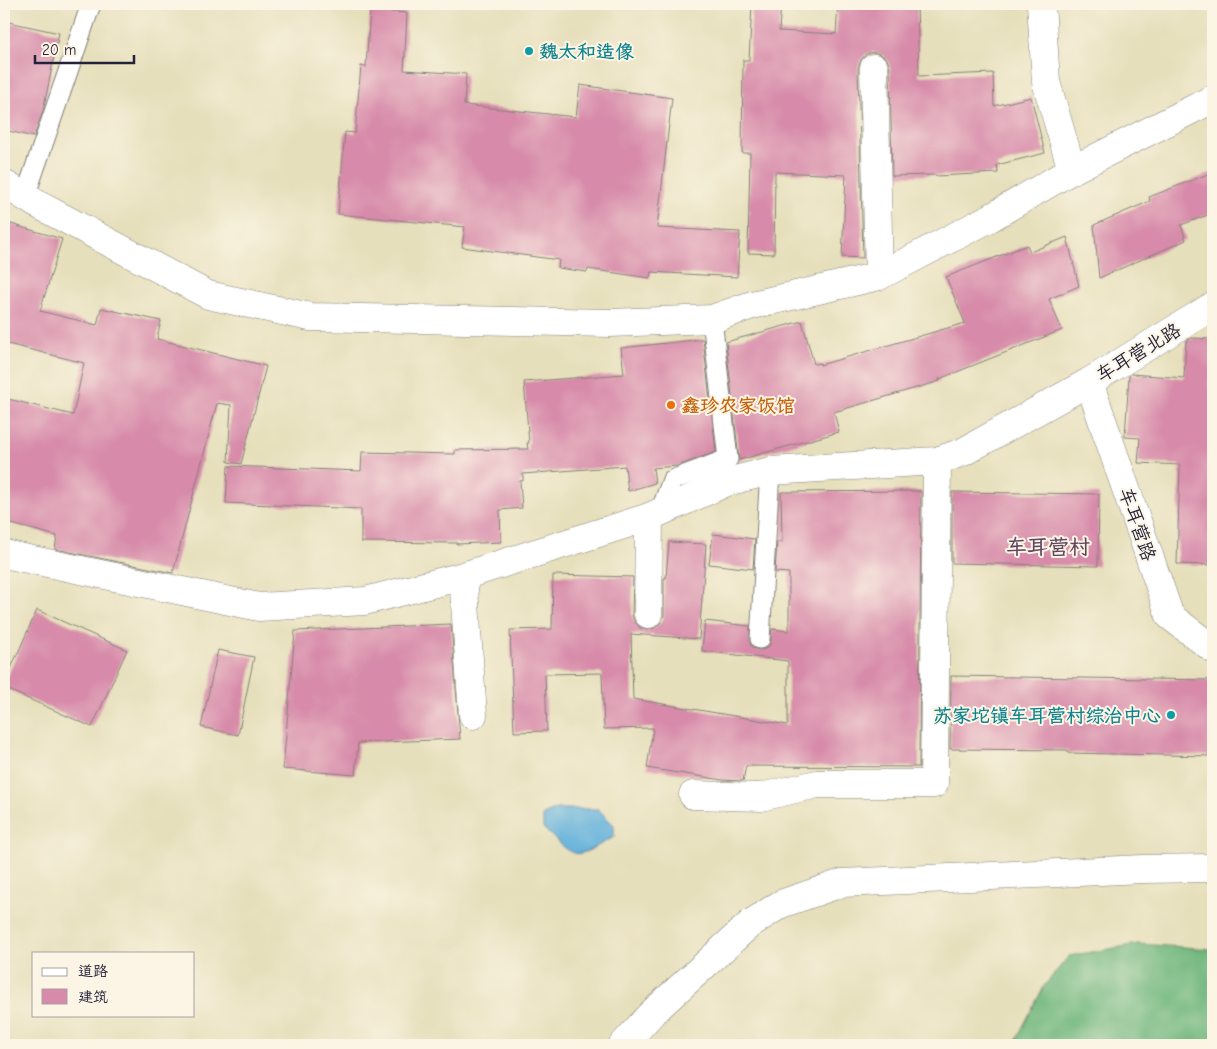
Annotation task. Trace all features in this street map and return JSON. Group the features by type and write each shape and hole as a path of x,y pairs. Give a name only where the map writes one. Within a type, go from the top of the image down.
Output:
{"street":[{"path":"1041,4 1046,82 1072,170"},
{"path":"874,68 879,276"},
{"path":"14,191 208,295 310,317 610,323 712,319 752,305 879,276 981,222 1072,170 1213,99"},
{"name":"车耳营北路","path":"4,554 259,607 365,601 463,576 655,514 727,482 770,472 937,461 963,452 1089,382 1213,306"},
{"name":"车耳营路","path":"1089,382 1170,616 1213,648"},
{"path":"694,795 761,797 817,784 934,784 937,461"},
{"path":"648,614 655,514"},
{"path":"463,576 473,715"},
{"path":"623,1045 652,1013 750,924 781,904 842,883 1143,869 1213,868"}],"lane":[{"path":"14,191 91,4"},
{"path":"655,514 672,480 728,459 712,319"},
{"path":"760,639 770,472"}],"green space":[{"path":"1138,944 1213,949 1213,1045 1017,1045 1017,1038 1044,986 1069,956"}],"water":[{"path":"557,809 598,809 614,825 614,837 590,850 576,854 563,847 543,828 543,815"}],"building":[{"path":"752,4 781,4 779,31 836,34 838,4 917,4 919,76 993,73 994,106 1031,97 1045,153 997,165 998,173 892,176 890,67 887,59 882,55 874,52 866,54 858,68 863,258 842,257 846,175 775,172 774,254 748,253 750,153 742,153 743,60 749,60"},
{"path":"370,10 407,13 404,70 466,74 464,105 576,117 580,85 672,98 657,228 740,232 737,277 651,272 650,278 588,269 587,272 558,268 559,260 462,247 465,227 338,214 345,132 355,133 361,66 366,67"},
{"path":"4,21 59,33 43,111 34,137 4,130"},
{"path":"1213,172 1213,213 1181,225 1186,240 1099,278 1094,225 1150,201 1149,197"},
{"path":"4,222 62,239 40,311 97,325 101,308 161,321 157,339 266,366 241,464 228,462 231,405 217,403 173,573 55,549 57,536 4,522 4,398 73,415 84,363 4,343"},
{"path":"1067,237 1079,286 1049,299 1062,330 939,379 940,381 834,412 839,432 739,460 726,342 802,321 814,364 820,363 820,365 965,323 946,277 1027,245 1030,252"},
{"path":"1192,338 1213,339 1213,505 1210,565 1177,564 1180,465 1138,463 1140,438 1125,437 1129,376 1131,374 1184,378 1186,341"},
{"path":"703,339 716,452 677,466 653,468 655,483 628,491 625,466 523,474 523,481 520,481 522,508 500,510 501,542 457,544 361,542 361,509 226,503 228,466 361,471 362,452 455,454 455,450 528,449 524,382 624,374 621,348"},
{"path":"921,491 919,767 746,766 743,781 723,780 647,768 653,728 604,729 602,673 545,674 547,731 514,732 510,630 552,629 553,575 633,577 632,614 634,621 640,628 648,630 655,628 661,622 664,615 664,578 666,578 669,542 706,544 699,639 631,634 633,699 788,725 788,661 702,651 705,621 750,626 750,644 753,648 759,650 765,649 770,645 772,629 789,631 789,573 775,572 777,542 782,542 781,492"},
{"path":"952,492 1099,494 1098,566 952,563"},
{"path":"713,534 755,539 753,569 709,564"},
{"path":"37,610 127,650 92,727 4,688 4,684"},
{"path":"451,624 460,739 358,743 355,775 283,769 295,631"},
{"path":"218,650 254,657 238,735 201,727"},
{"name":"苏家坨镇车耳营村综治中心","path":"951,676 1213,680 1213,756 1068,753 1068,750 950,749"}],"place":[{"name":"魏太和造像","path":"529,51"},
{"name":"鑫珍农家饭馆","path":"671,405"},
{"name":"苏家坨镇车耳营村综治中心","path":"1171,715"}],"district":[{"name":"车耳营村","path":"1048,547"}]}
